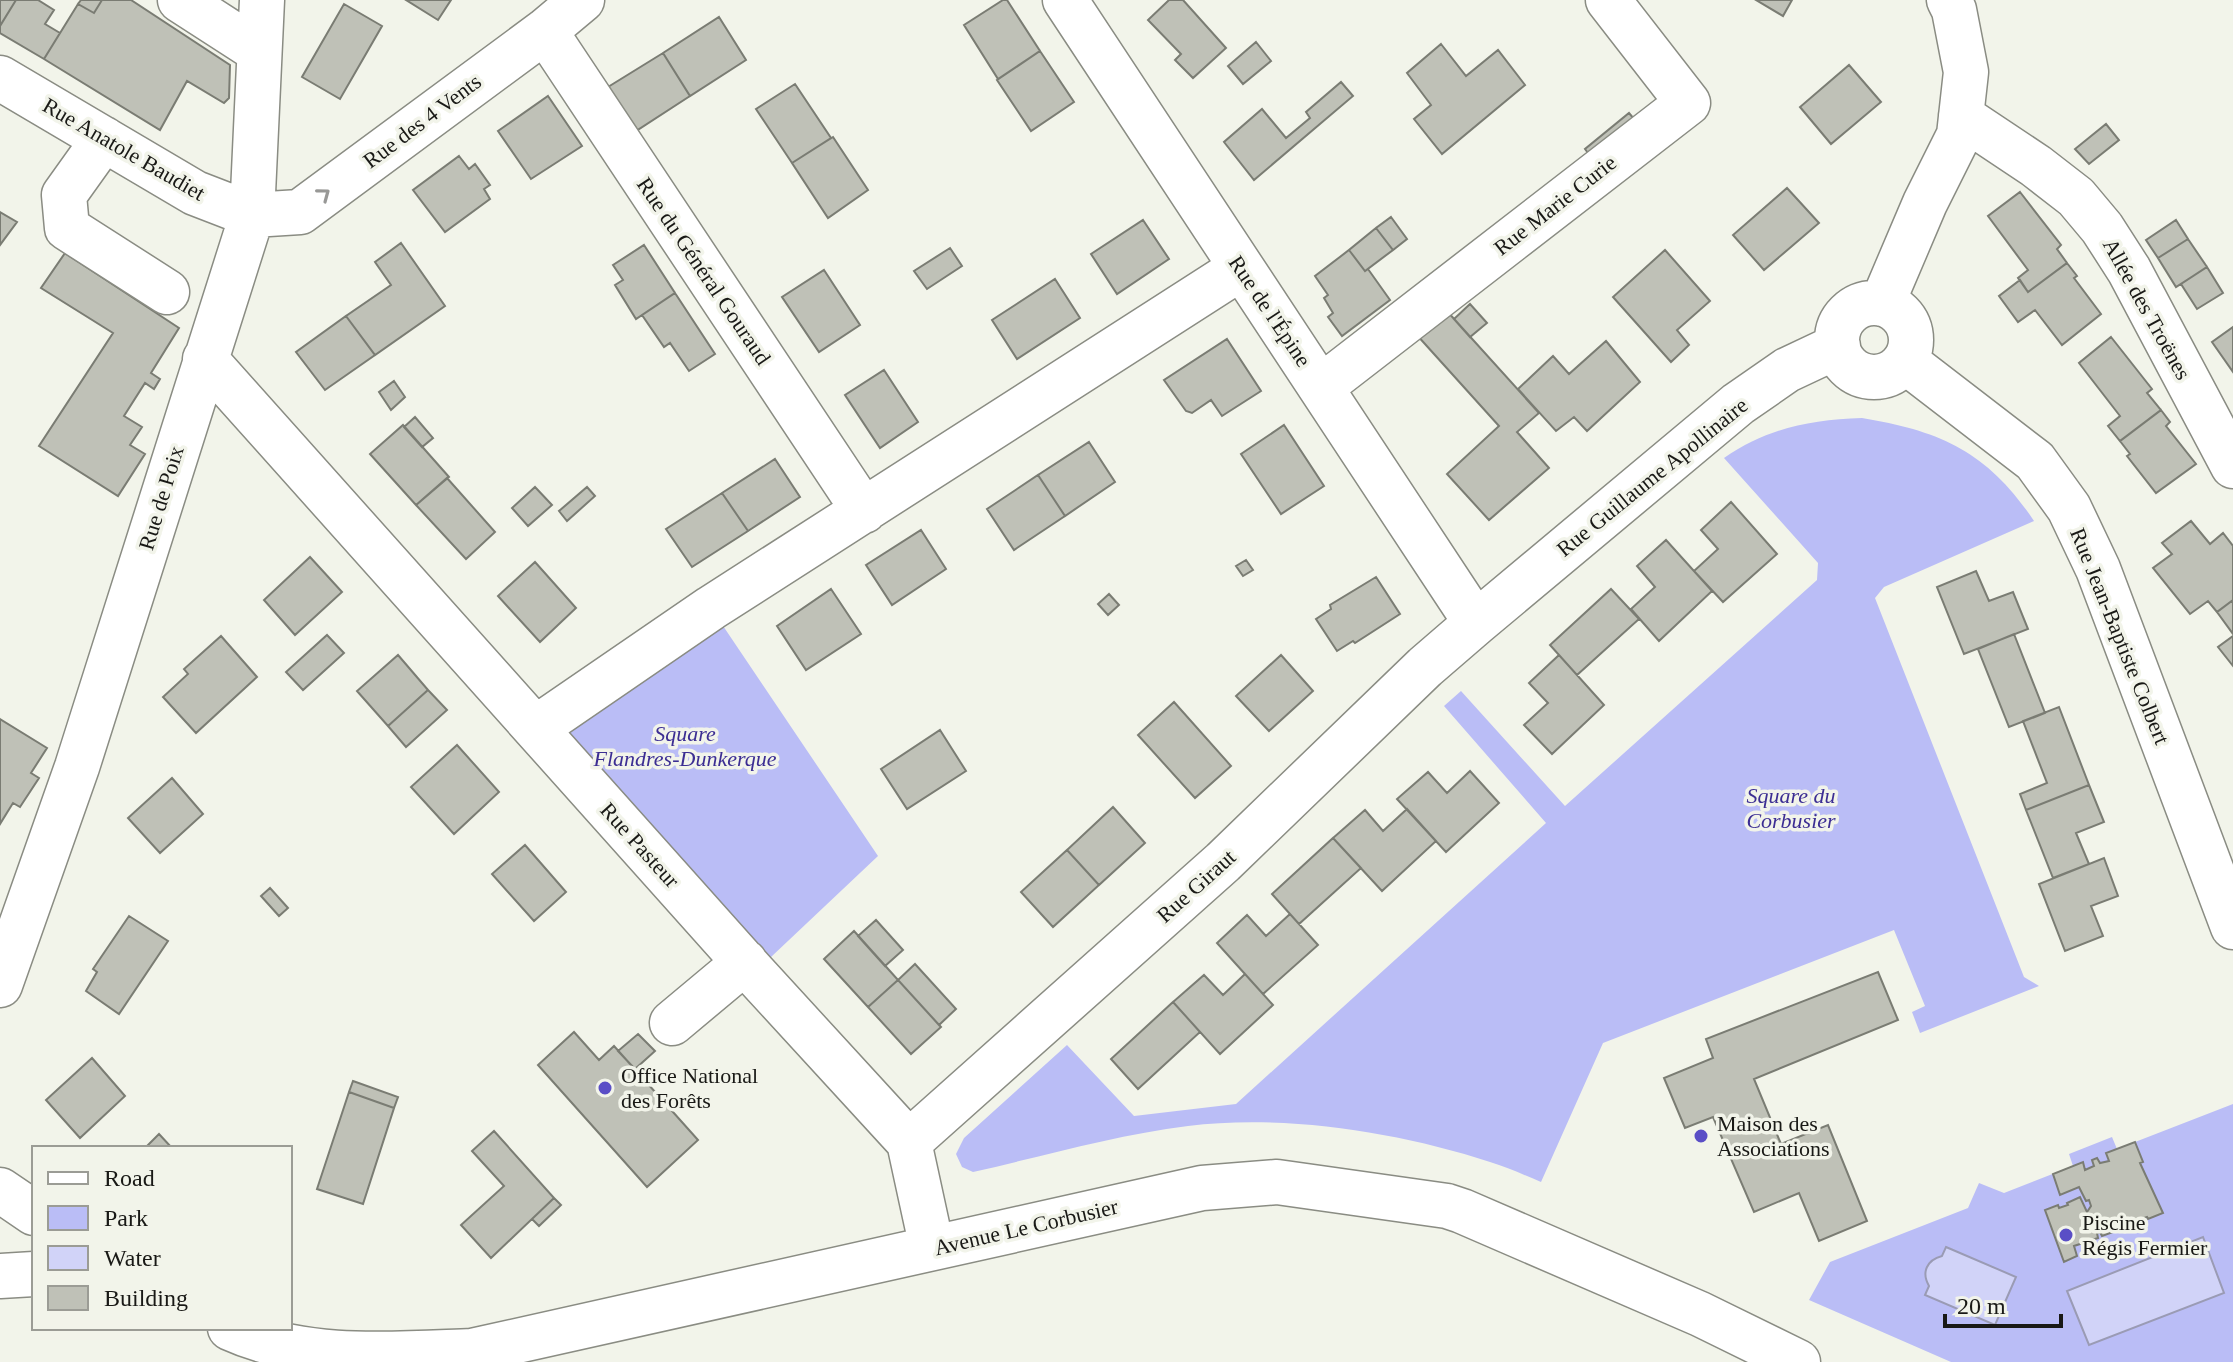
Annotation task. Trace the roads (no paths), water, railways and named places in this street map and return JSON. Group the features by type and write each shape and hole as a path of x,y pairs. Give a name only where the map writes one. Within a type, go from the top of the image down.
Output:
{"street":[{"path":"180,0 259,51"},
{"name":"Rue de Poix","path":"0,985 77,767 252,215 262,0"},
{"name":"Rue des 4 Vents","path":"252,215 300,212 545,31 582,0"},
{"name":"Rue de l'Épine","path":"1065,0 1476,623"},
{"name":"Rue Marie Curie","path":"1321,387 1688,103 1608,0"},
{"path":"1882,304 1925,203 1959,135 1966,72 1954,10 1949,0"},
{"name":"Rue du Général Gouraud","path":"545,31 864,511"},
{"name":"Rue Anatole Baudiet","path":"0,78 195,193 252,215"},
{"name":"Allée des Troënes","path":"1961,116 2076,197 2102,228 2129,270 2233,466"},
{"path":"104,139 64,195 67,228 167,292"},
{"path":"536,728 711,608 1241,268"},
{"path":"1882,304 1894,308 1903,316 1912,339 1905,361 1896,370 1885,376 1872,377 1849,368 1838,346 1838,334 1841,322 1859,306 1882,304"},
{"name":"Rue Guillaume Apollinaire","path":"1476,623 1738,404 1787,370 1838,346"},
{"name":"Rue Pasteur","path":"205,359 909,1142"},
{"name":"Rue Jean-Baptiste Colbert","path":"1905,361 2035,461 2069,508 2098,569 2228,900"},
{"name":"Rue Giraut","path":"909,1142 1211,873 1425,667 1476,623"},
{"path":"672,1023 745,962"},
{"path":"909,1142 932,1248"},
{"name":"Avenue Le Corbusier","path":"235,1330 306,1350 380,1355 472,1351 1202,1188 1277,1182 1447,1206 1462,1211 1700,1314 1798,1362"},
{"path":"0,1190 32,1212"},
{"path":"0,1276 32,1274"}],"water":[{"path":"2203,1237 2224,1293 2089,1345 2067,1291"},
{"path":"1946,1247 2016,1277 1995,1325 1925,1295 1929,1286 1927,1267 1942,1256"}],"place":[{"name":"Office National des Forêts","path":"605,1088"},
{"name":"Maison des Associations","path":"1701,1136"},
{"name":"Piscine Régis Fermier","path":"2066,1235"}],"park label":[{"name":"Square Flandres-Dunkerque","path":"685,746"},
{"name":"Square du Corbusier","path":"1791,808"}]}
